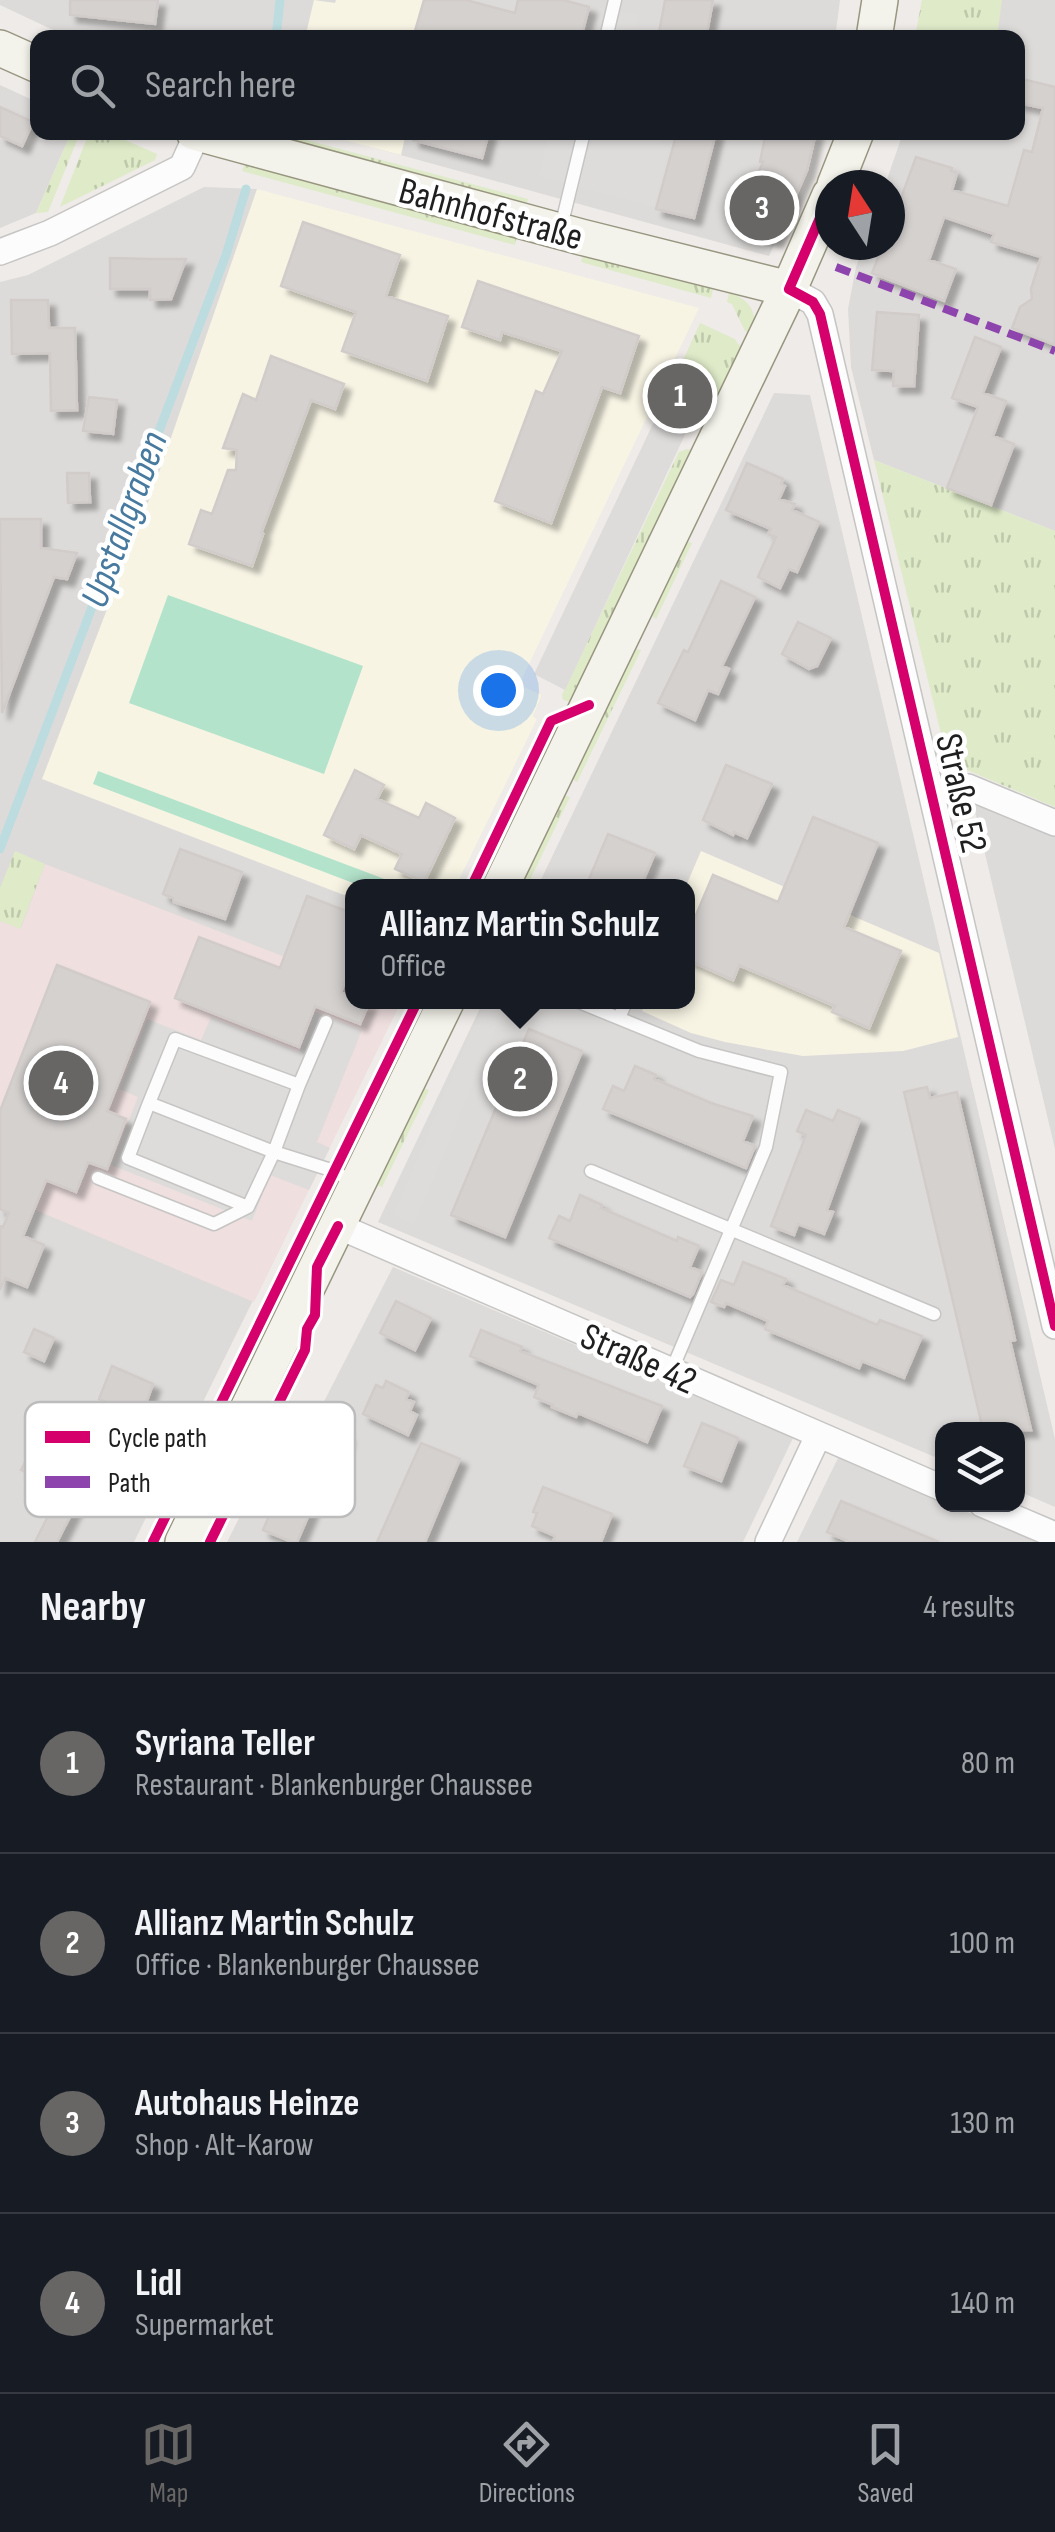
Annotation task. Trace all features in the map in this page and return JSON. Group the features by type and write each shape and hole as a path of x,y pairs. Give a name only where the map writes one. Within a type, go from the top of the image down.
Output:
{"main road":[{"path":"875,30 880,0"},
{"path":"0,48 30,61"},
{"name":"Bahnhofstraße","path":"221,140 789,289"},
{"path":"840,170 853,140"},
{"path":"503,879 815,229"},
{"path":"252,1402 443,1009"},
{"path":"183,1542 195,1517"}],"street":[{"path":"0,252 50,233 182,167 192,140"},
{"name":"Straße 52","path":"789,289 813,302 820,314 1055,1326"},
{"path":"932,793 968,788 1055,823"},
{"name":"Straße 42","path":"338,1226 935,1485"},
{"path":"768,1542 818,1436"},
{"path":"1001,1512 1055,1535"}],"lane":[{"path":"608,30 614,0"},
{"path":"560,232 582,140"},
{"path":"596,1009 699,1051 781,1072 766,1147 672,1372"},
{"path":"619,1018 623,1009"},
{"path":"98,1178 214,1224 248,1207 326,1022"},
{"path":"248,1207 128,1158 175,1040 300,1085"},
{"path":"149,1103 331,1170 358,1184"},
{"path":"590,1171 934,1314"}],"shaded area":[{"path":"0,0 840,0 836,30 53,30 0,5"},
{"path":"314,0 423,0 415,30 307,30"},
{"path":"1001,0 1055,0 1055,531 874,460 851,367 848,309 859,260 905,260 905,170 890,170 901,140 1025,140 1025,30 996,30"},
{"path":"599,7 638,15 635,30 594,30"},
{"path":"0,85 30,99 30,140 68,140 36,213 0,228"},
{"path":"344,140 404,140 401,155"},
{"path":"346,140 813,140 807,171 769,256"},
{"path":"547,140 661,140 660,144 669,146 654,206 539,176"},
{"path":"204,187 257,189 519,686 542,695 533,716 537,719 360,879 345,879 345,1009 397,1009 203,1402 25,1402 25,1517 146,1517 134,1542 0,1542 0,282 28,275"},
{"path":"257,189 699,308 519,685 542,695 533,716 537,719 459,879 345,879 345,895 42,779 155,484"},
{"path":"774,393 810,395 1055,1439 1055,1507 1025,1494 1025,1422 935,1422 935,1457 378,1222 480,1009 695,1009 695,879 541,879"},
{"path":"660,409 691,422 565,690 534,674"},
{"path":"972,799 1055,834 1055,1149"},
{"path":"701,851 939,953 958,1037 903,1051 803,1056 691,1033 642,1011 695,1009 695,879 689,879"},
{"path":"45,864 345,980 345,1009 398,1009 254,1302 0,1195 0,921 21,928"},
{"path":"481,1009 504,1009 414,1224 394,1215"},
{"path":"315,1012 362,1030 317,1142 330,1148 309,1190 270,1175 252,1221 111,1165 138,1097 119,1089 147,1019 201,1040 211,1017 299,1052"},
{"path":"393,1267 793,1438 743,1542 227,1542 240,1517 355,1517 355,1402 324,1402"},
{"path":"838,1458 935,1499 935,1512 967,1512 1039,1542 797,1542"}],"green space":[{"path":"922,0 1002,0 998,30 916,30"},
{"path":"68,140 77,140 48,212 36,213"},
{"path":"86,140 125,140 157,154 155,160 60,207"},
{"path":"270,140 306,140 528,199 525,208"},
{"path":"245,163 517,236 515,245 242,171"},
{"path":"583,254 713,289 711,298 581,262"},
{"path":"729,293 751,308 753,335 745,331 732,304 727,302"},
{"path":"700,323 746,348 710,425 701,426 687,419 701,389 676,376"},
{"path":"687,449 693,459 575,703 563,700 562,695 679,452"},
{"path":"874,460 1055,531 1055,807 948,762"},
{"path":"682,541 692,543 656,619 648,613"},
{"path":"168,595 363,666 324,774 129,703"},
{"path":"631,648 641,650 577,782 569,776"},
{"path":"553,723 563,728 490,879 477,879"},
{"path":"98,771 384,879 345,880 93,784"},
{"path":"560,794 570,797 530,879 519,879"},
{"path":"15,851 45,864 20,929 0,921 0,888"},
{"path":"391,1064 399,1068 358,1153 348,1151"},
{"path":"420,1087 429,1090 382,1187 373,1183"},
{"path":"323,1202 330,1209 285,1303 274,1297"}],"building":[{"path":"70,0 158,0 155,24 70,15"},
{"path":"424,0 466,0 515,13 518,0 563,0 589,7 583,30 415,30"},
{"path":"665,0 713,0 707,30 659,30"},
{"path":"1025,80 1055,87 1055,345 1012,328 1020,307 1032,299 1031,289 1041,257 991,242 994,234 944,217 929,260 956,269 944,301 872,273 877,260 905,260 905,187 916,157 952,168 957,173 952,190 1008,206 1024,150 1032,152 1043,108 1025,104"},
{"path":"0,107 30,121 22,146 0,136"},
{"path":"413,140 487,140 482,158"},
{"path":"675,140 714,140 694,218 656,209"},
{"path":"764,140 814,140 807,170 776,241 735,227"},
{"path":"303,222 400,255 386,296 448,316 427,381 342,351 356,312 281,286"},
{"path":"110,258 186,259 171,299 150,300 150,289 110,289"},
{"path":"478,281 639,336 620,393 602,387 551,523 495,501 536,391 543,394 562,351 502,332 500,340 462,327"},
{"path":"11,300 48,300 49,328 75,328 77,410 51,411 50,353 12,354"},
{"path":"877,312 919,315 914,386 893,386 894,371 872,370"},
{"path":"975,337 1001,347 983,393 1006,401 993,436 1014,444 991,505 947,488 978,407 952,398"},
{"path":"271,356 344,384 335,409 311,400 252,566 189,544 201,510 212,514 228,470 236,470 237,450 223,448 243,394 256,400"},
{"path":"675,379 696,388 685,414 664,404"},
{"path":"89,397 117,400 113,434 83,431"},
{"path":"747,463 783,479 781,484 785,486 779,499 795,504 792,510 819,522 797,572 789,569 780,588 758,577 776,537 768,534 771,529 726,510"},
{"path":"67,473 89,473 90,502 68,503"},
{"path":"0,519 41,519 41,548 77,553 67,579 54,577 2,713"},
{"path":"721,581 755,597 722,666 729,669 718,694 708,690 695,720 658,703 684,650 688,652"},
{"path":"798,622 831,638 817,666 809,669 782,654"},
{"path":"726,765 772,784 747,838 703,820"},
{"path":"355,770 384,785 377,799 419,818 426,803 455,818 425,879 395,869 402,854 361,835 354,849 324,835"},
{"path":"813,817 878,843 844,927 901,951 869,1028 832,1012 835,1006 739,965 733,980 695,963 695,917 713,875 778,902"},
{"path":"608,834 655,853 644,879 589,879"},
{"path":"180,849 242,872 225,919 174,902 163,894"},
{"path":"307,896 345,910 345,981 341,992 345,994 345,1009 366,1009 360,1024 315,1006 299,1047 175,998 199,937 280,968"},
{"path":"57,965 150,1002 107,1111 126,1119 107,1169 88,1162 76,1192 46,1180 23,1236 44,1245 27,1287 5,1278 0,1290 0,1226 3,1227 9,1213 0,1209 0,1111"},
{"path":"529,1029 582,1051 505,1237 451,1215"},
{"path":"635,1066 656,1075 654,1079 753,1116 743,1141 755,1146 746,1168 603,1109 613,1086 624,1091"},
{"path":"927,1087 930,1098 957,1092 1010,1317 1015,1340 1010,1341 1031,1430 1025,1430 1025,1422 981,1422 904,1092"},
{"path":"806,1110 833,1121 838,1110 860,1119 827,1210 833,1212 824,1234 798,1224 794,1235 771,1226 806,1135 797,1131"},
{"path":"580,1195 677,1241 678,1237 699,1246 690,1267 702,1272 693,1294 690,1297 549,1238 559,1216 570,1221"},
{"path":"743,1262 786,1279 783,1285 877,1325 880,1320 922,1336 904,1378 862,1361 859,1368 765,1329 768,1321 726,1303 724,1307 711,1302 721,1280 734,1285"},
{"path":"396,1301 431,1318 415,1350 380,1333"},
{"path":"34,1329 54,1338 44,1361 24,1352"},
{"path":"481,1330 522,1347 520,1351 662,1406 647,1442 578,1413 576,1417 552,1407 534,1397 539,1385 470,1356"},
{"path":"112,1366 153,1384 146,1402 99,1399"},
{"path":"386,1381 409,1392 406,1399 414,1402 410,1411 417,1415 408,1435 363,1414 376,1385 383,1388"},
{"path":"702,1423 738,1438 721,1481 684,1466"},
{"path":"421,1443 460,1459 425,1542 377,1542"},
{"path":"543,1487 612,1514 601,1542 553,1542 555,1536 532,1526"},
{"path":"841,1501 939,1542 850,1542 827,1532"},
{"path":"48,1517 70,1517 57,1542 35,1542"},
{"path":"269,1517 308,1517 297,1542 263,1530"}],"waterway":[{"name":"Upstallgraben","path":"277,30 280,0"},
{"name":"Upstallgraben","path":"0,849 226,255 246,189"}],"marked path":[{"path":"836,267 1055,351"}],"cycle path":[{"path":"815,229 789,289 813,302 820,314 1055,1326"},
{"path":"475,879 551,721 589,705"},
{"path":"221,1402 414,1009"},
{"path":"279,1402 305,1350 307,1329 315,1315 317,1267 338,1226"},
{"path":"153,1542 165,1517"},
{"path":"210,1542 222,1517"}],"place":[{"name":"Autohaus Heinze","path":"762,208"},
{"name":"Syriana Teller","path":"680,396"},
{"name":"Allianz Martin Schulz","path":"520,1079"},
{"name":"Lidl","path":"61,1083"}]}
